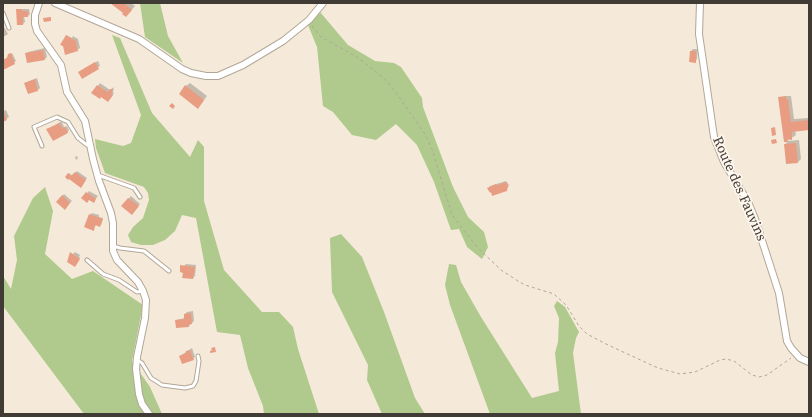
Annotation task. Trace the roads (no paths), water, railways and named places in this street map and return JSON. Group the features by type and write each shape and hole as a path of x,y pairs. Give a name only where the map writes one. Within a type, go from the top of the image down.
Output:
{"street":[{"path":"38,3 35,15 37,31 61,65 67,92 85,121 98,175 112,218 113,251 117,260 134,277 143,291 146,300 146,309 137,360 137,381 142,404 149,414"},
{"path":"55,3 139,39 191,73 206,76 218,76 244,65 284,41 309,20 323,3"},
{"name":"Route des Fauvins","path":"700,3 699,34 714,137 724,162 748,202 755,219 779,293 788,341 794,353 800,358 809,362"}],"lane":[{"path":"3,13 9,28"},
{"path":"42,146 34,127 57,117 68,122 78,138 87,144 90,144"},
{"path":"98,175 134,188 140,197"},
{"path":"113,246 144,251 169,271"},
{"path":"87,260 103,274 120,280 137,292 143,291"},
{"path":"137,360 142,363 151,378 162,385 185,388 193,386 196,381 199,361 198,356"}]}
